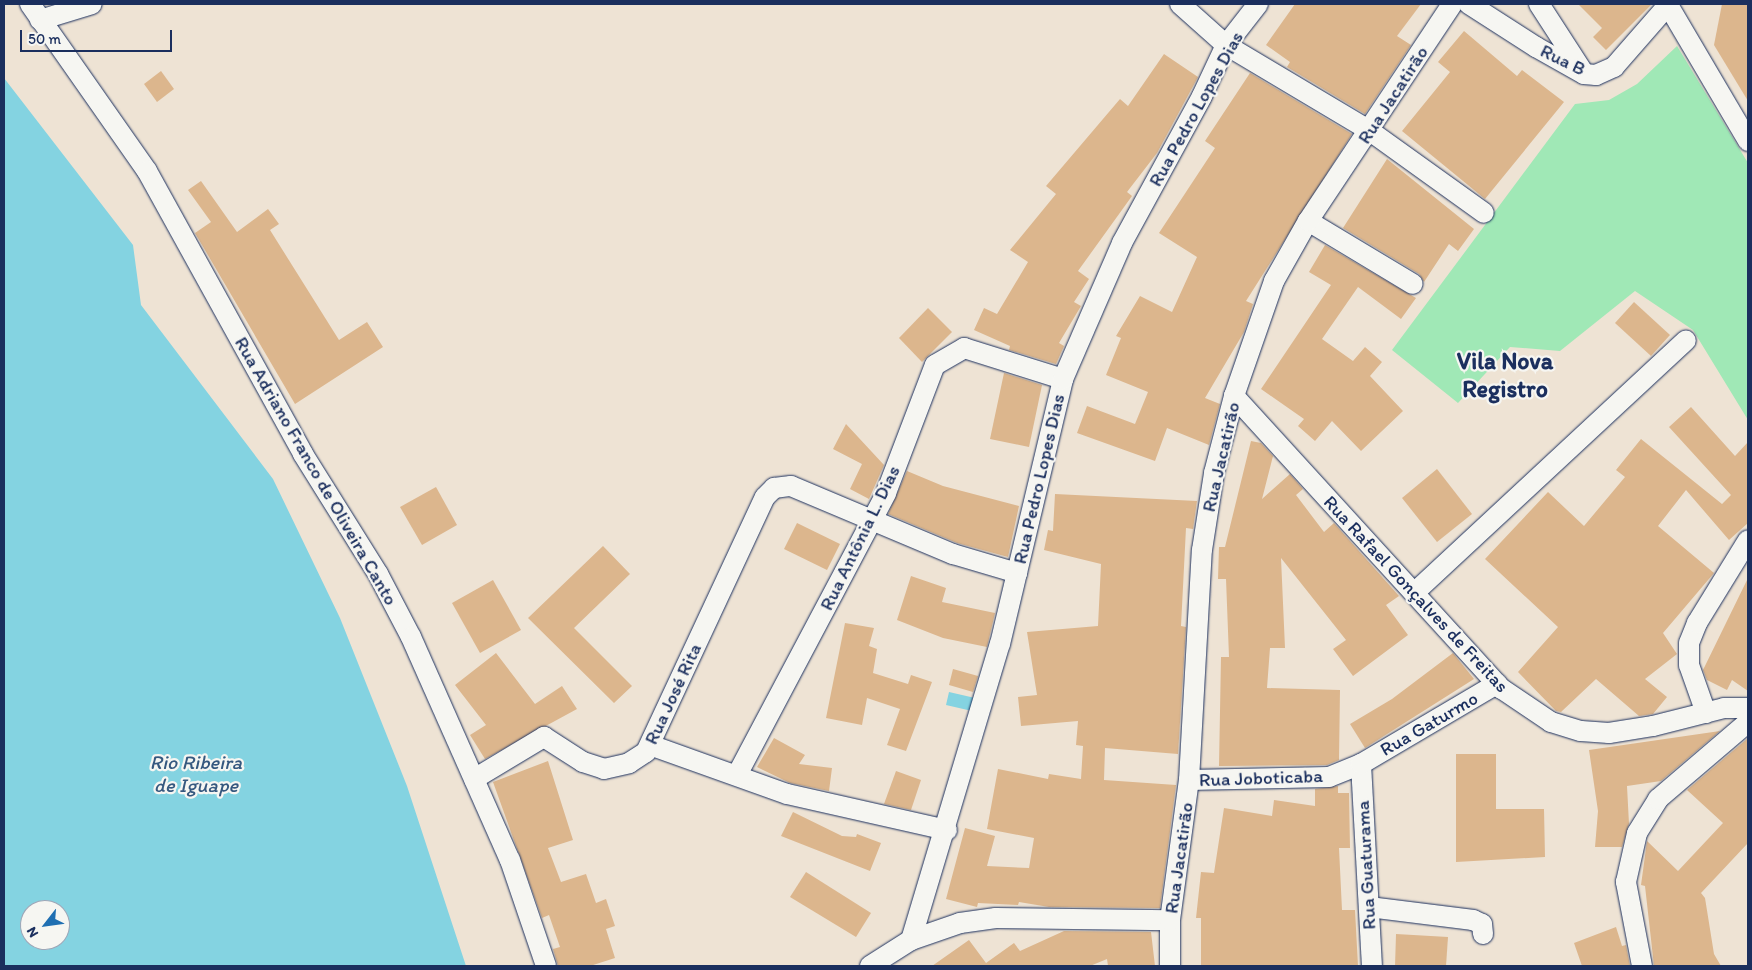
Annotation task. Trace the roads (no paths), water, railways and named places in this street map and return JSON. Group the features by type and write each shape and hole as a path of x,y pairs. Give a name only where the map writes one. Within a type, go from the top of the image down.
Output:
{"street":[{"path":"35,12 92,4"},
{"path":"1180,4 1226,45 1370,131 1484,213"},
{"name":"Rua Pedro Lopes Dias","path":"911,940 947,830 1017,573 1063,379 1118,251 1202,96 1226,45 1258,4"},
{"name":"Rua Jacatirão","path":"1170,966 1170,920 1189,780 1204,535 1214,473 1234,396 1262,309 1308,221 1370,131 1452,4"},
{"name":"Rua B","path":"1469,4 1584,74 1604,73 1614,67 1669,4"},
{"path":"1539,4 1584,74"},
{"path":"1669,4 1748,141"},
{"name":"Rua Adriano Franco de Oliveira Canto","path":"35,12 147,171 304,454 378,574 510,860 546,966"},
{"path":"1308,221 1414,284"},
{"path":"1414,593 1686,340"},
{"name":"Rua Antônia L. Dias","path":"737,775 886,493 929,376 942,357 964,348 973,349 1063,379"},
{"name":"Rua Rafael Gonçalves de Freitas","path":"1234,396 1497,684 1551,722 1581,731 1636,729 1706,713 1748,708"},
{"name":"Rua José Rita","path":"474,779 544,737 583,762 604,769 629,763 650,745 765,497 774,488 791,486 871,521"},
{"path":"871,521 953,554 1017,573"},
{"path":"1706,713 1688,665 1689,643 1706,608 1748,540"},
{"name":"Rua Gaturmo","path":"1361,764 1497,684"},
{"path":"1642,966 1626,882 1636,833 1658,799 1748,722"},
{"path":"650,745 803,798 947,830"},
{"name":"Rua Joboticaba","path":"1189,780 1329,777 1361,764"},
{"name":"Rua Guaturama","path":"1361,764 1372,966"},
{"path":"1369,907 1473,920 1482,924 1483,934"},
{"path":"870,966 911,940 960,923 996,918 1170,920"}],"water":[{"name":"Rio Ribeira de Iguape","path":"4,78 133,245 141,305 273,479 340,618 407,786 466,966 4,966"},
{"path":"949,692 975,698 972,711 946,705"}],"district":[{"name":"Vila Nova Registro","path":"1505,375"}]}
